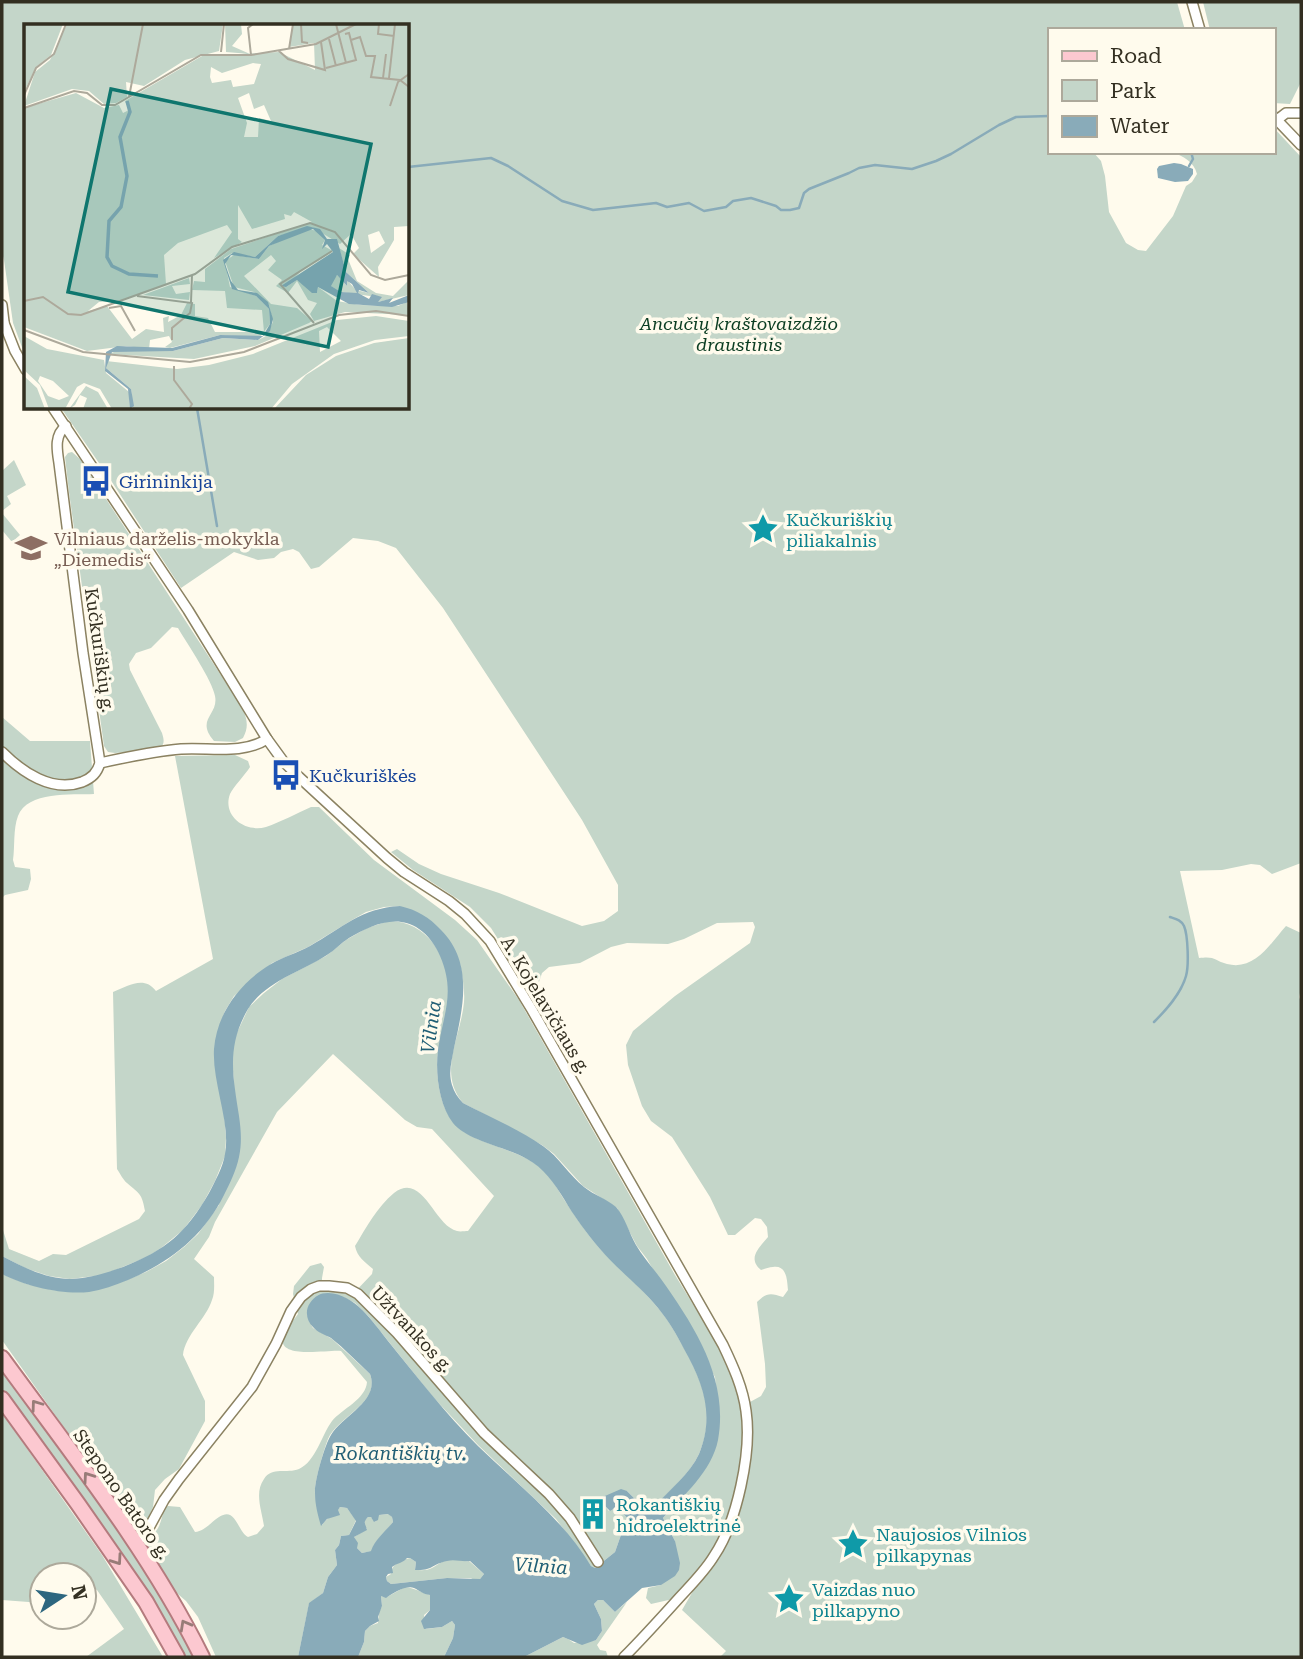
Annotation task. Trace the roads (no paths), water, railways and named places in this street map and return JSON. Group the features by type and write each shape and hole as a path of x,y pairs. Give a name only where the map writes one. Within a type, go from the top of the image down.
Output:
{"main road":[{"name":"Stepono Batoro g.","path":"2,1358 135,1543 202,1657"},
{"path":"2,1399 146,1602 177,1657"}],"street":[{"path":"1192,2 1199,28"},
{"path":"1301,113 1286,113 1275,118 1301,145"},
{"path":"2,305 3,321 24,367"},
{"name":"A. Kojelavičiaus g.","path":"54,410 188,610 283,761 387,858 457,908 490,941 565,1068 734,1368 746,1410 748,1433 745,1461 732,1519 714,1556 692,1584 624,1657"},
{"name":"Kučkuriškių g.","path":"66,426 59,433 57,451 100,763"},
{"path":"2,751 30,775 48,782 70,785 98,772 100,763 182,749 248,747 267,738"},
{"name":"Užtvankos g.","path":"135,1543 145,1535 174,1486 252,1387 301,1297 311,1289 329,1286 347,1288 358,1294 397,1333 484,1433 550,1494 570,1518 598,1562"}],"water":[{"path":"1174,163 1193,169 1188,181 1175,182 1158,178 1159,166"},
{"name":"Rokantiškių tv.","path":"400,906 427,918 441,930 458,957 462,971 463,1002 450,1071 452,1085 458,1097 463,1103 543,1146 584,1187 616,1207 639,1249 686,1316 714,1375 720,1418 715,1451 703,1473 663,1518 675,1541 679,1570 661,1585 642,1588 615,1612 603,1600 598,1600 594,1604 601,1619 602,1631 596,1640 582,1645 563,1637 524,1657 444,1657 453,1638 455,1625 452,1621 442,1627 424,1629 421,1621 430,1610 430,1595 411,1587 386,1598 381,1596 379,1621 365,1631 358,1657 298,1657 309,1603 323,1593 328,1577 337,1565 335,1550 341,1536 349,1535 356,1521 347,1508 340,1507 340,1515 327,1519 321,1526 315,1493 320,1463 331,1435 365,1400 372,1384 370,1374 336,1342 311,1324 307,1309 318,1295 328,1293 347,1298 363,1310 455,1421 553,1517 595,1568 615,1552 622,1532 630,1523 619,1509 610,1511 598,1499 621,1489 627,1491 641,1505 655,1506 685,1475 699,1454 704,1440 705,1400 697,1374 658,1308 600,1249 544,1171 519,1155 468,1135 448,1116 441,1098 437,1069 447,1003 447,981 436,948 419,929 410,924 392,922 366,929 327,955 274,984 255,999 241,1023 234,1049 235,1088 241,1131 238,1162 216,1210 184,1246 143,1273 89,1292 44,1289 2,1274 2,1256 44,1275 71,1279 91,1276 138,1261 174,1239 192,1219 209,1193 224,1159 226,1129 214,1049 220,1023 232,999 260,971 271,964 310,946 363,915","holes":["388,1514 393,1522 371,1551 362,1553 357,1548 358,1543 354,1537 367,1530 365,1522 368,1517 374,1522 379,1515","407,1558 416,1562 415,1570 450,1560 470,1561 484,1574 480,1579 447,1578 391,1584 386,1577 393,1573 392,1567"]}],"waterway":[{"path":"410,167 491,158 562,201 593,210 656,203 667,207 689,203 704,211 751,198 781,210 790,210 799,208 804,193 809,189 859,168 875,165 912,169 951,154 1016,117 1048,116"},
{"path":"1189,166 1193,159 1192,154"},
{"path":"197,410 217,526"},
{"path":"1154,1022 1177,995 1187,971 1188,951 1184,926 1170,917"}],"place":[{"name":"Girininkija","path":"96,481"},
{"name":"Kučkuriškių piliakalnis","path":"763,529"},
{"name":"Vilniaus darželis-mokykla „Diemedis“","path":"31,548"},
{"name":"Kučkuriškės","path":"286,775"},
{"name":"Rokantiškių hidroelektrinė","path":"593,1514"},
{"name":"Naujosios Vilnios pilkapynas","path":"853,1544"},
{"name":"Vaizdas nuo pilkapyno","path":"789,1599"}],"park label":[{"name":"Ancučių kraštovaizdžio draustinis","path":"739,333"}],"water label":[{"name":"Vilnia","path":"431,1027"},
{"name":"Vilnia","path":"541,1566"}]}
